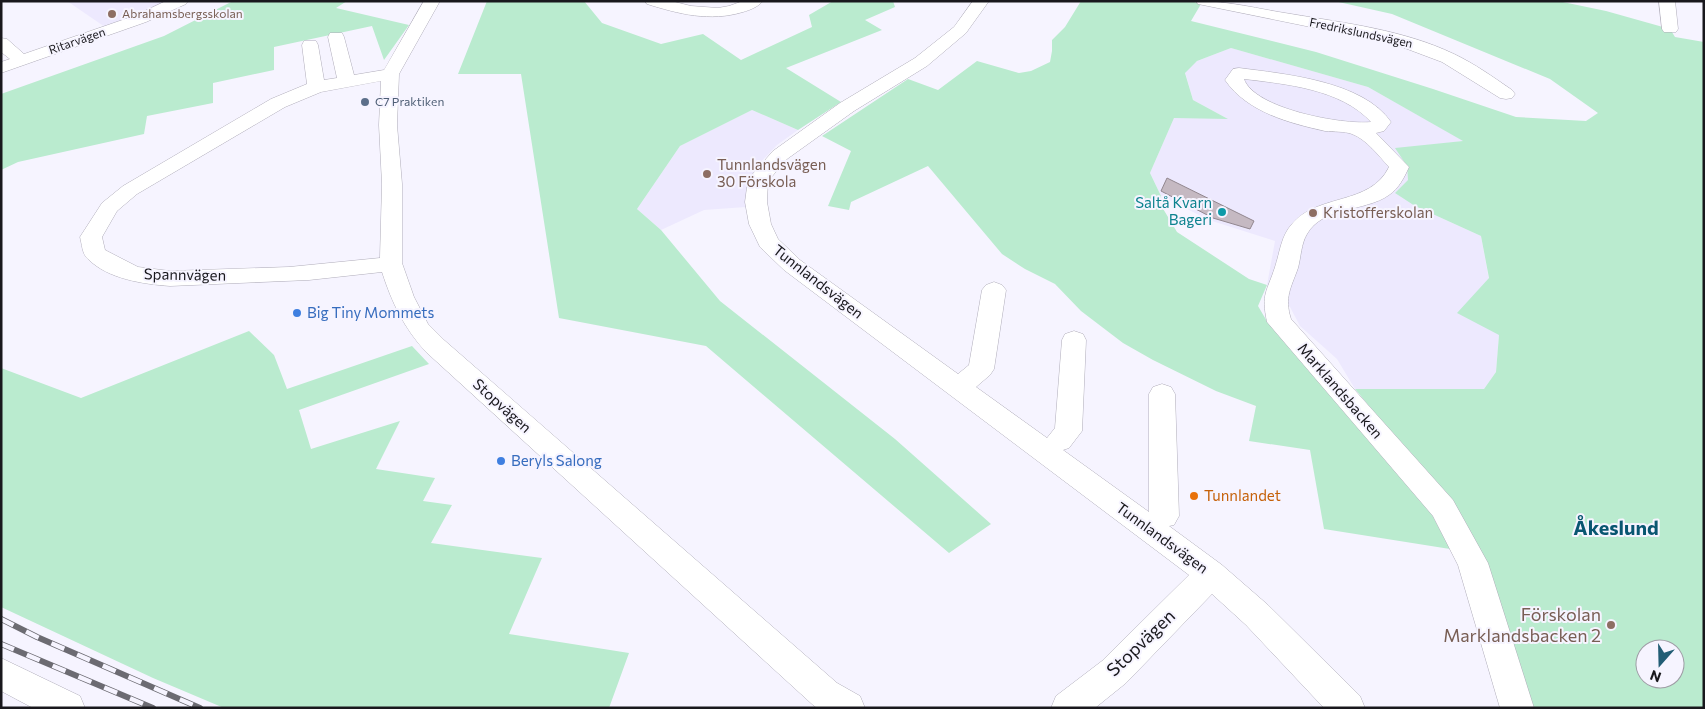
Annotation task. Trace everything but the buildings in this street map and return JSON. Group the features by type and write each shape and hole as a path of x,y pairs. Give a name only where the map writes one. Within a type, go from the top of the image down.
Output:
{"street":[{"name":"Ritarvägen","path":"1,68 140,19 180,1"},
{"name":"Stopvägen","path":"432,1 390,74 388,124 392,184 391,263 406,306 419,329 434,346 825,694 848,708"},
{"path":"653,1 685,10 712,13 738,9 755,1"},
{"name":"Tunnlandsvägen","path":"981,1 960,30 921,62 847,107 780,155 758,180 756,202 760,224 768,242 792,265 1211,574 1257,615 1348,708"},
{"name":"Fredrikslundsvägen","path":"1204,1 1378,35 1428,49 1456,61 1506,94"},
{"path":"1667,1 1670,29"},
{"path":"336,37 347,82"},
{"path":"1,43 22,61"},
{"path":"310,45 316,87"},
{"name":"Spannvägen","path":"390,74 316,87 278,103 119,199 109,208 91,237 95,254 112,265 134,274 165,278 285,275 352,270 391,263"},
{"path":"1239,74 1284,79 1324,88 1364,106 1382,122 1377,127 1356,129 1310,121 1267,106 1252,98 1237,86 1234,80 1239,74"},
{"name":"Marklandsbacken","path":"1356,129 1389,155 1399,167 1396,176 1389,187 1373,196 1334,207 1308,218 1298,230 1275,302 1279,322 1443,508 1473,563 1518,708"},
{"path":"959,388 982,369 994,290"},
{"path":"1059,441 1068,431 1074,340"},
{"name":"Tunnlandsvägen","path":"1162,394 1164,516"},
{"name":"Stopvägen","path":"1068,708 1114,672 1211,574"},
{"path":"1,674 68,708"}],"shaded area":[{"name":"Abrahamsbergsskolan","path":"67,1 170,1 105,27"},
{"name":"Kristofferskolan","path":"1231,48 1368,87 1464,141 1396,149 1407,166 1408,180 1415,206 1481,236 1499,335 1496,372 1484,389 1355,389 1337,359 1300,326 1290,307 1267,285 1275,241 1209,220 1161,196 1150,173 1174,118 1226,118 1193,100 1185,72 1197,61"},
{"name":"Tunnlandsvägen 30 Förskola","path":"752,110 798,130 777,145 758,165 747,183 746,207 704,210 661,230 637,209 680,146"}],"green space":[{"path":"233,1 347,1 336,8 409,25 384,60 372,26 274,47 274,70 213,83 213,103 147,116 144,134 18,162 1,170 1,94 164,36"},
{"path":"487,1 584,1 602,23 661,44 703,34 741,60 812,27 809,15 833,1 893,1 895,7 865,20 882,30 786,68 841,102 798,130 752,110 680,146 637,209 661,230 720,301 895,439 991,524 949,553 706,346 559,318 521,74 458,74"},
{"path":"1081,1 1191,1 1201,4 1191,21 1316,52 1516,117 1586,121 1598,113 1550,79 1392,14 1334,1 1558,1 1606,11 1670,29 1675,37 1704,42 1704,708 1534,708 1452,507 1355,389 1484,389 1496,372 1499,335 1457,313 1489,278 1481,236 1415,206 1395,193 1408,180 1407,166 1395,148 1463,141 1368,87 1231,48 1197,61 1185,73 1193,100 1228,119 1174,118 1150,173 1161,196 1162,207 1177,232 1249,279 1267,285 1258,306 1268,323 1429,509 1450,549 1324,529 1310,450 1249,441 1256,406 1216,391 1123,343 1081,311 1055,284 1025,269 1002,254 928,166 851,202 849,210 828,206 851,151 822,136 908,79 938,90 977,61 1019,73 1031,71 1050,62 1052,40 1065,27"},
{"path":"249,331 274,355 287,389 412,346 429,364 299,410 311,449 400,421 376,469 435,478 423,501 452,505 431,543 542,558 509,634 629,653 609,708 224,708 153,678 1,607 1,368 81,398"}],"railway":[{"path":"1,619 37,637 200,708"},
{"path":"1,644 153,708"}],"place":[{"name":"Abrahamsbergsskolan","path":"112,14"},
{"name":"C7 Praktiken","path":"365,102"},
{"name":"Tunnlandsvägen 30 Förskola","path":"707,174"},
{"name":"Saltå Kvarn Bageri","path":"1222,212"},
{"name":"Kristofferskolan","path":"1313,213"},
{"name":"Big Tiny Mommets","path":"297,313"},
{"name":"Beryls Salong","path":"501,461"},
{"name":"Tunnlandet","path":"1194,496"},
{"name":"Förskolan Marklandsbacken 2","path":"1611,625"}],"district":[{"name":"Åkeslund","path":"1616,528"}]}
